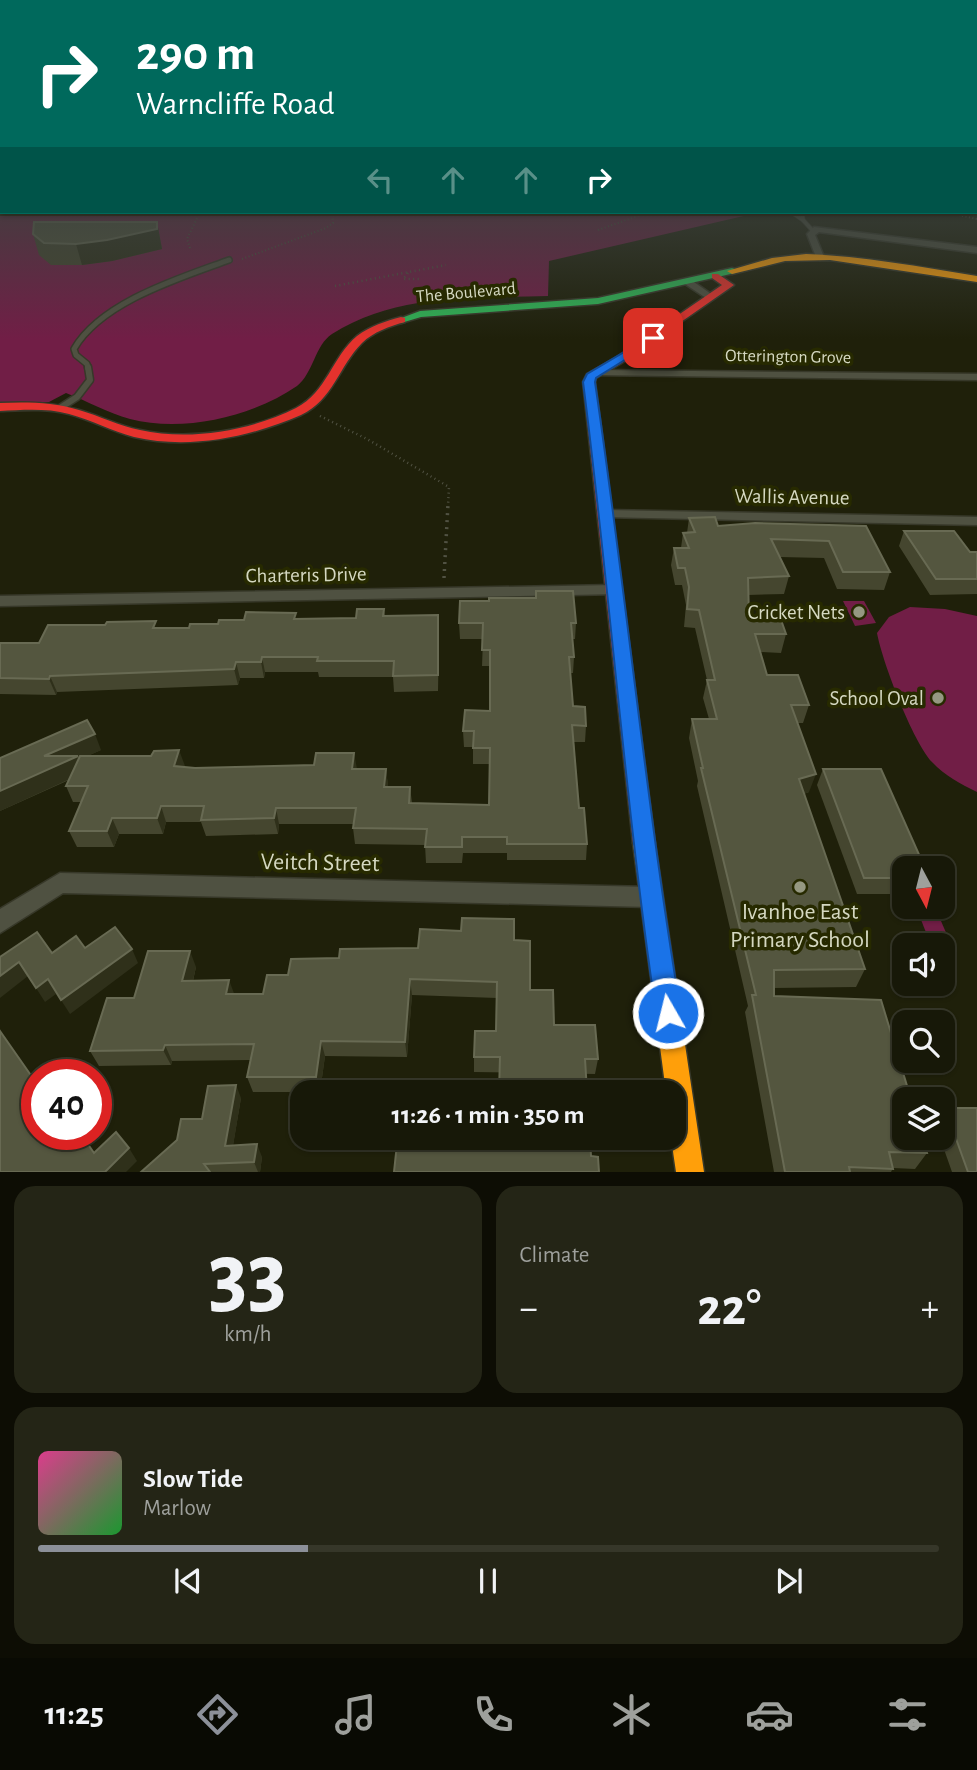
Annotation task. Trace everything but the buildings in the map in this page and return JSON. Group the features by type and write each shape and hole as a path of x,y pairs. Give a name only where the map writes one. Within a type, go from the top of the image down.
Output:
{"street":[{"path":"820,257 811,234 813,231 828,230 977,250"},
{"name":"The Boulevard","path":"0,407 60,408 125,430 155,435 195,436 244,430 304,408 327,391 359,340 397,320 439,311 573,305 715,276 782,258 820,257 977,279"},
{"path":"690,1171 650,897 607,514 589,382 591,376 653,338 709,296 726,289 729,285 715,276"},
{"path":"688,282 709,296"},
{"name":"Otterington Grove","path":"598,373 977,377"},
{"name":"Wallis Avenue","path":"607,514 977,521"},
{"name":"Charteris Drive","path":"0,601 614,590"},
{"name":"Veitch Street","path":"0,922 60,883 650,897"}],"lane":[{"path":"60,408 77,397 90,380 88,364 76,355 74,349 82,334 156,287 229,260"}],"path":[{"path":"190,248 187,239 193,230"},
{"path":"229,260 241,259 321,230"},
{"path":"335,286 446,265"},
{"path":"410,272 403,279 419,279"},
{"path":"304,408 367,439 449,487 443,594"}],"shaded area":[{"path":"0,230 684,230 549,261 548,296 437,300 383,311 357,321 326,339 307,374 297,386 279,397 238,414 194,423 151,423 114,414 66,393 49,402 0,404"},
{"name":"Cricket Nets","path":"843,601 864,601 876,623 855,626"},
{"name":"School Oval","path":"910,607 945,609 977,616 977,792 948,776 924,752 892,681 877,633 889,617"},
{"path":"921,919 940,919 946,933 926,933"}],"traffic: fast":[{"path":"401,320 420,314 598,301 732,271"}],"traffic: slow":[{"path":"732,271 785,258 830,257 977,279"},
{"path":"644,843 690,1172"}],"traffic: jam":[{"path":"644,843 589,382 591,376 621,359 709,296 729,285 715,276"},
{"path":"0,407 56,408 127,431 164,437 205,437 245,430 283,418 311,404 327,387 358,341 378,328 401,320"}],"place":[{"name":"Cricket Nets","path":"859,612"},
{"name":"School Oval","path":"938,698"},
{"name":"Ivanhoe East Primary School","path":"800,887"}],"route":[{"path":"653,338 591,376 589,382 607,514 650,897 668,1013"}]}
